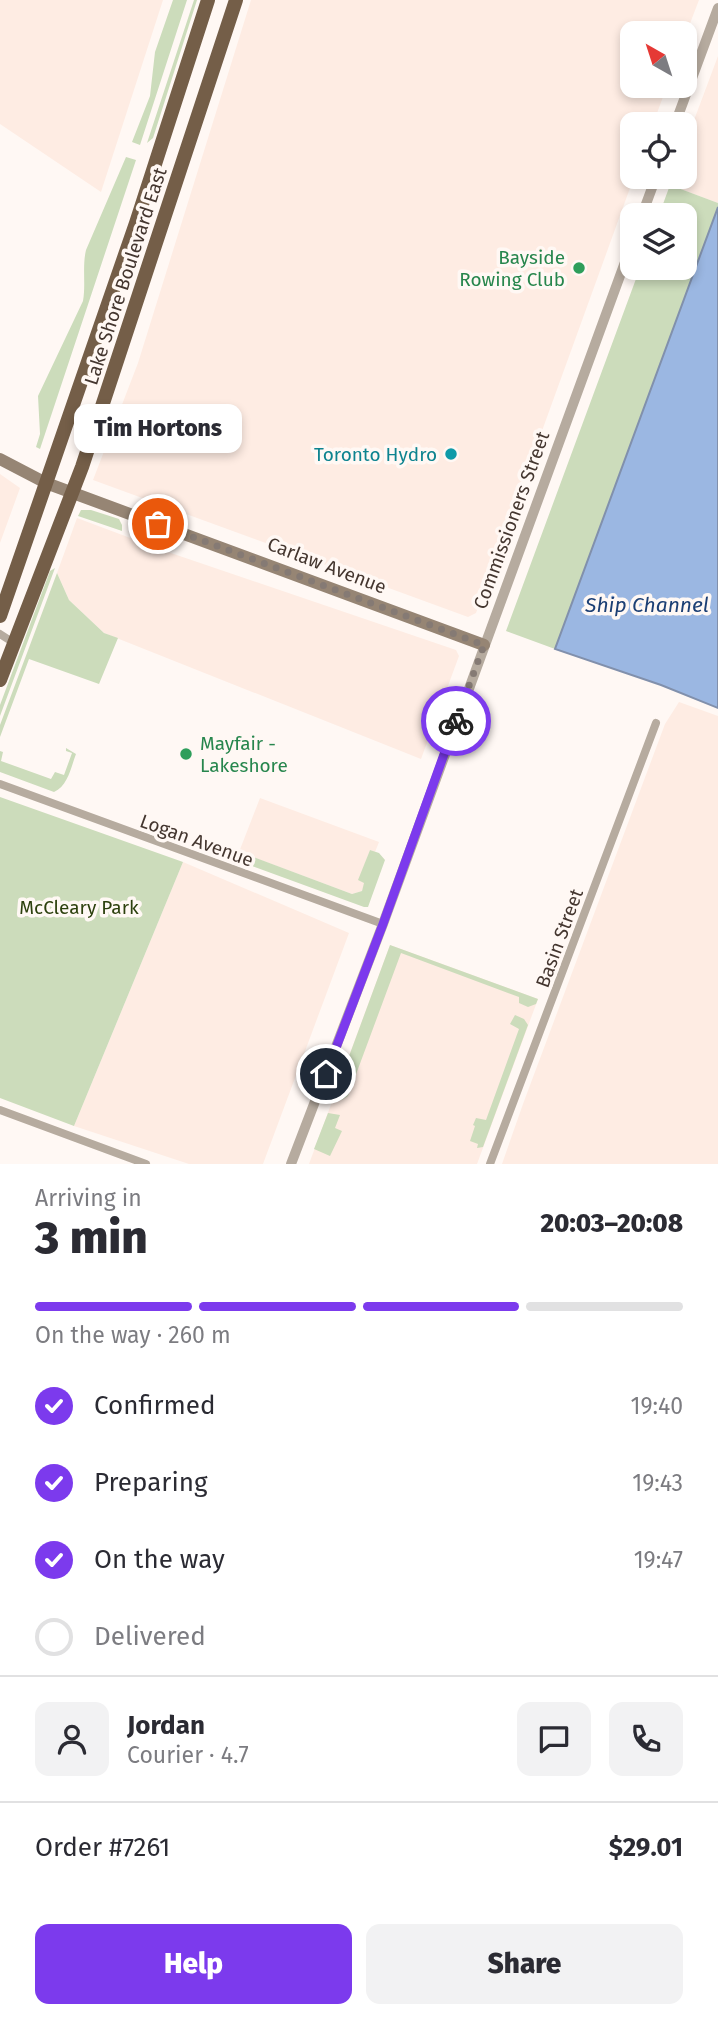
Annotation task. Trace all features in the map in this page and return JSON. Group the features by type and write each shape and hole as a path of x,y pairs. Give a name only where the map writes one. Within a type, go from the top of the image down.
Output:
{"highway":[{"name":"Lake Shore Boulevard East","path":"0,616 131,236 208,0"},
{"name":"Lake Shore Boulevard East","path":"0,680 73,492 236,0"}],"main road":[{"name":"Carlaw Avenue","path":"0,459 46,483 484,645"}],"street":[{"path":"679,112 718,8"},
{"name":"Commissioners Street","path":"291,1164 383,924 620,276"},
{"path":"0,634 14,643"},
{"name":"Basin Street","path":"490,1164 656,723"},
{"name":"Logan Avenue","path":"0,784 383,924"},
{"path":"0,1110 146,1164"}],"shaded area":[{"path":"0,0 163,0 101,192 0,124"},
{"path":"251,0 699,0 691,21 620,21 620,98 663,98 657,112 620,112 620,189 630,189 625,203 620,203 620,216 476,613 468,617 93,480 138,363"},
{"path":"718,56 718,203 681,189 697,189 697,112"},
{"path":"0,474 20,488 0,543"},
{"path":"77,518 165,551 456,650 459,656 421,759 104,633 69,600 57,573"},
{"path":"679,702 718,716 718,1164 502,1164 665,724"},
{"path":"260,798 379,842 375,852 370,850 359,880 365,883 362,891 352,894 239,852"},
{"path":"183,862 349,933 263,1164 189,1164 74,1126"},
{"path":"390,945 538,999 477,1164 309,1164"}],"green space":[{"path":"173,0 187,0 140,145 132,142 150,96 155,52"},
{"path":"194,0 197,0 153,138 147,143"},
{"path":"126,157 136,160 40,449 36,447 40,434 38,396 83,301 86,250"},
{"path":"669,189 681,189 718,203 697,264 697,203 663,203"},
{"path":"636,280 691,280 555,649 506,631"},
{"path":"81,510 91,510 119,519 122,531 78,516"},
{"path":"55,568 0,716 0,705 50,571"},
{"path":"57,573 69,600 104,633 118,638 99,684 29,659 0,737 0,725"},
{"path":"66,748 76,754 66,781 54,792 0,772 0,751 3,752 1,761 51,779 55,772 64,775 72,753 66,751"},
{"name":"McCleary Park","path":"0,797 183,862 74,1126 0,1098"},
{"path":"370,850 379,853 385,860 368,907 249,865 248,855 352,894 362,891 364,883 358,880"},
{"path":"390,945 538,999 536,1004 528,1007 519,1003 519,997 401,953 348,1096 342,1100 334,1097"},
{"path":"515,1015 524,1019 528,1025 483,1147 477,1148 478,1144 470,1141 475,1126 473,1125 476,1118 486,1120 519,1029 510,1024"},
{"path":"328,1113 340,1115 335,1128 342,1131 330,1156 314,1149"}],"water":[{"name":"Ship Channel","path":"718,207 718,708 661,685 555,649 691,280 697,280 697,264"}],"way so far":[{"path":"158,524 484,645 456,721"}],"place":[{"name":"Bayside Rowing Club","path":"579,268"},
{"name":"Toronto Hydro","path":"451,454"},
{"name":"Tim Hortons","path":"158,524"},
{"name":"Mayfair - Lakeshore","path":"186,754"}],"route":[{"path":"326,1074 456,721"}]}
